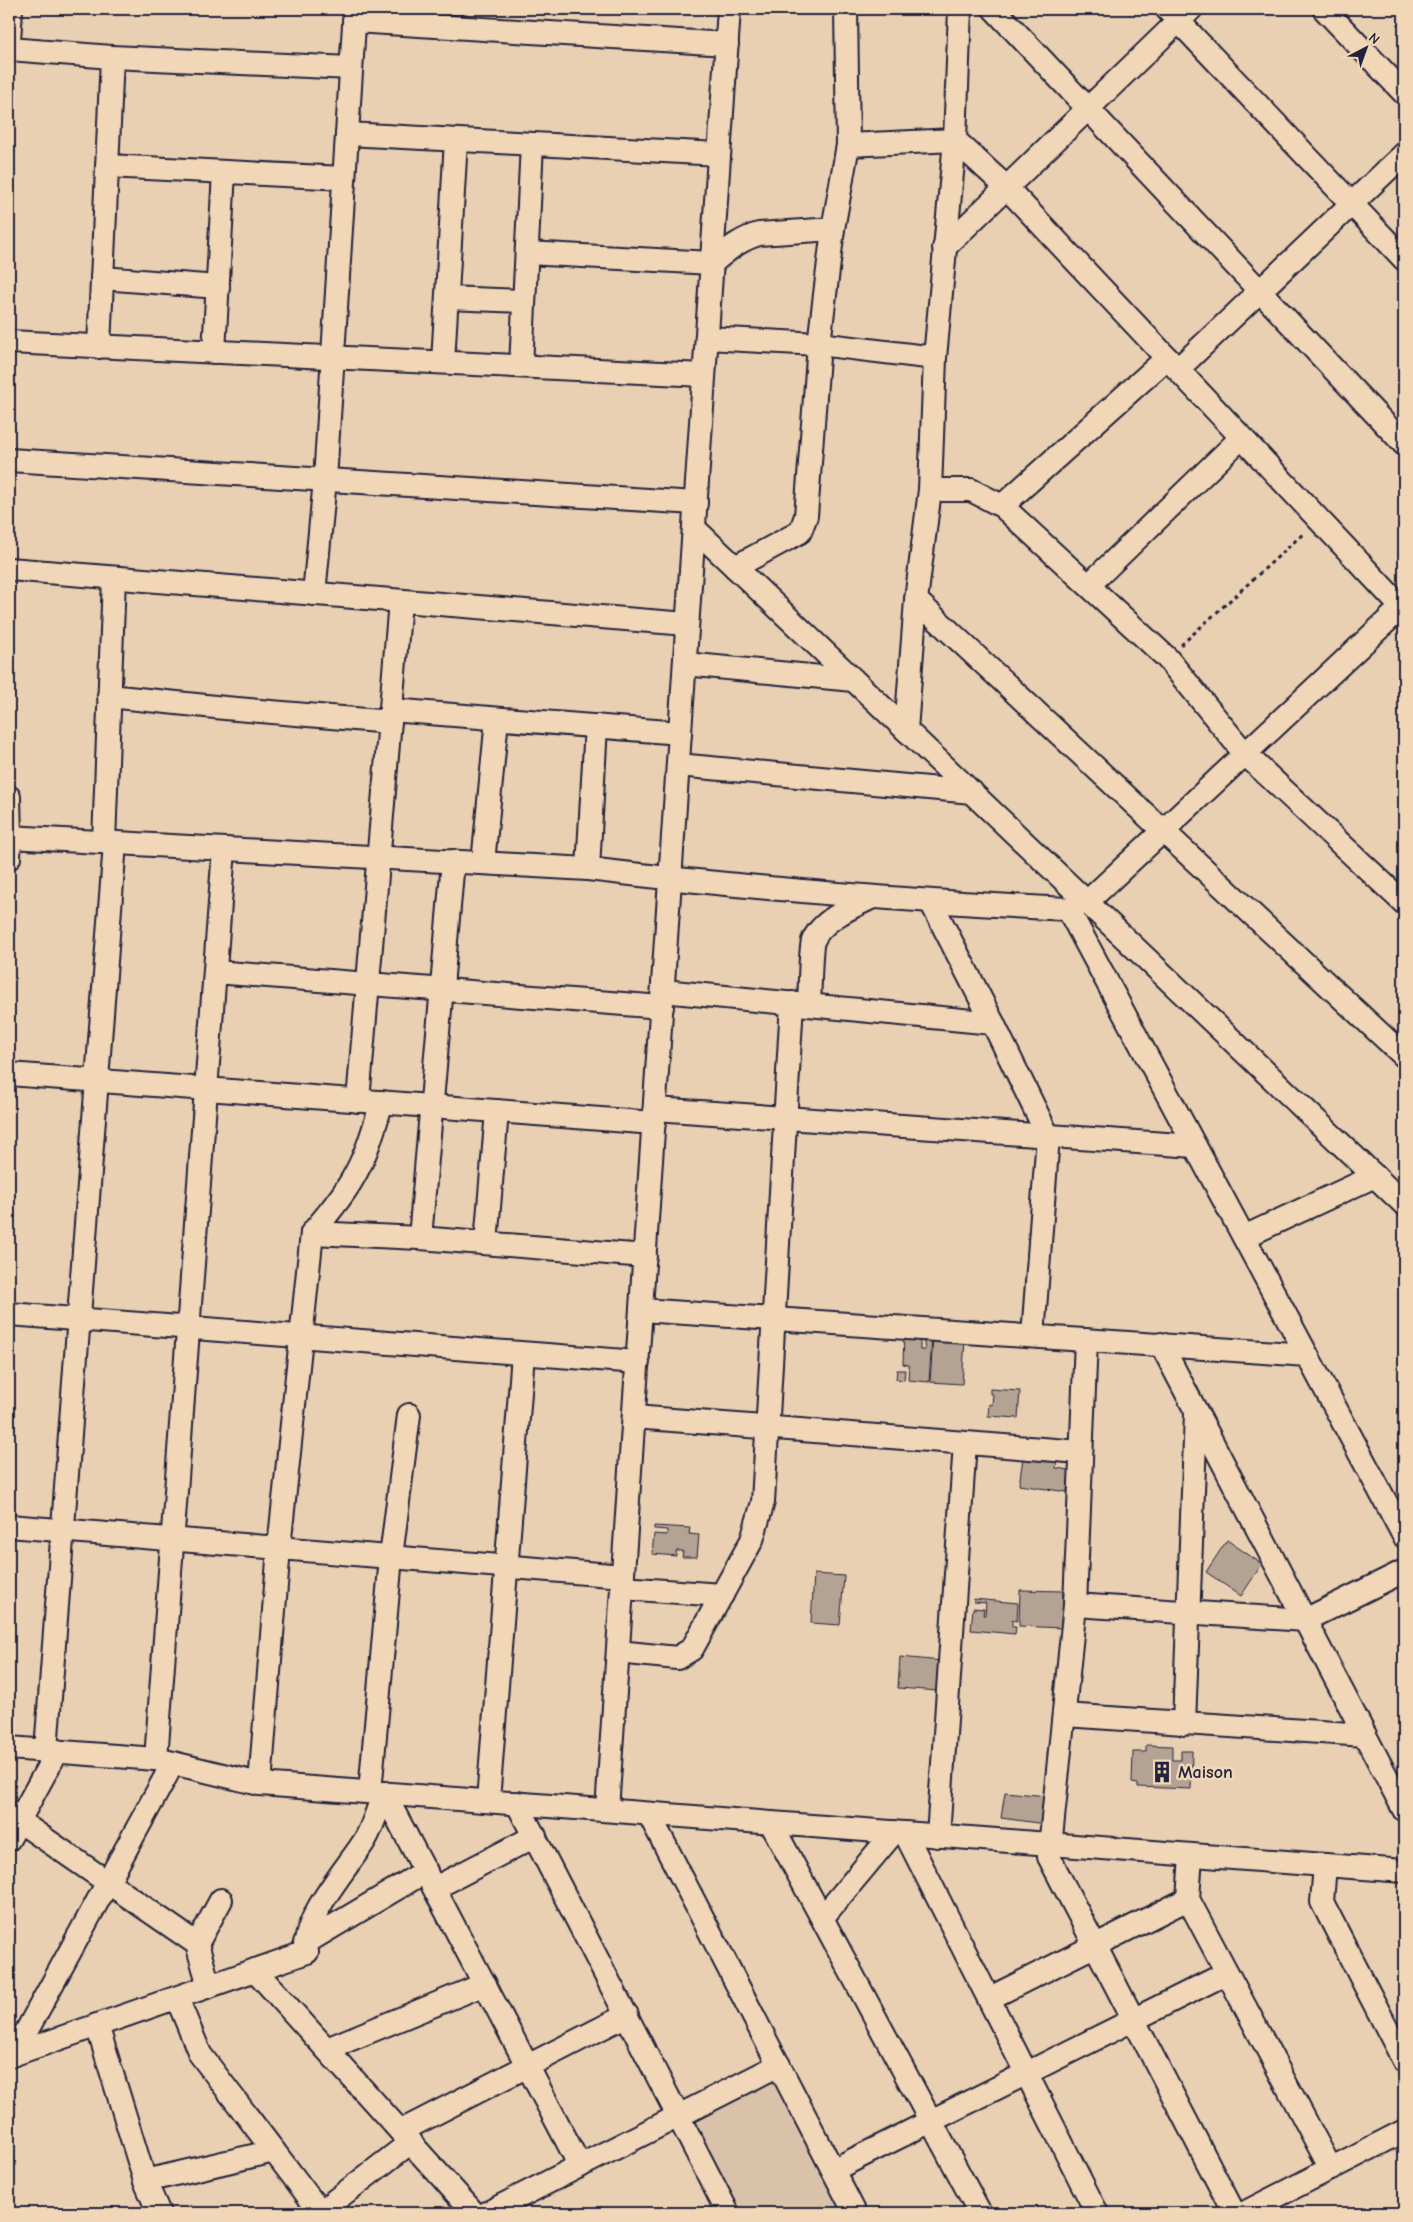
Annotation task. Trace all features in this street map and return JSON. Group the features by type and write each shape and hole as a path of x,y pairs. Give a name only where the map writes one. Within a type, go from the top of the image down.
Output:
{"street":[{"path":"9,41 11,9"},
{"path":"607,1810 729,9"},
{"path":"735,567 794,536 800,532 804,524 819,344 833,229 848,145 846,9"},
{"path":"906,730 916,600 930,490 935,358 954,140 960,9"},
{"path":"994,9 1404,444"},
{"path":"1324,9 1404,93"},
{"path":"944,248 1088,108 1179,13 1404,260"},
{"path":"314,594 325,480 331,357 355,15 727,44"},
{"path":"9,49 112,57 351,68"},
{"path":"99,346 112,57"},
{"path":"346,134 719,154"},
{"path":"443,362 456,140"},
{"path":"9,797 9,844 109,842 452,861 588,869 670,879 931,902 1077,906 1163,830 1404,608 1006,187 954,140 848,145"},
{"path":"521,366 532,144"},
{"path":"1002,506 1260,291 1404,154"},
{"path":"107,166 344,178"},
{"path":"214,352 224,172"},
{"path":"526,253 712,264 737,243 748,237 759,234 833,229"},
{"path":"102,278 218,287"},
{"path":"447,298 524,301"},
{"path":"707,338 819,344 935,358"},
{"path":"9,342 704,375"},
{"path":"1089,585 1242,437"},
{"path":"9,460 696,503"},
{"path":"930,490 971,490 1002,506 1166,658 1245,754 1404,903"},
{"path":"694,528 972,792 1077,906 1404,1204"},
{"path":"9,569 687,624"},
{"path":"114,578 109,696 109,842 96,1081 63,1530 52,1751 14,1830 108,1882 197,1944 209,1986"},
{"path":"916,600 1404,1056"},
{"path":"358,1101 400,601"},
{"path":"685,664 853,680"},
{"path":"109,696 225,708 497,719 680,733"},
{"path":"483,863 497,719"},
{"path":"588,869 596,726"},
{"path":"678,765 972,792"},
{"path":"11,2055 108,1882 164,1761 172,1540 224,849"},
{"path":"420,1238 452,861"},
{"path":"618,1652 677,1658 692,1649 752,1540 763,1502 785,1118 801,1004 813,941 820,931 836,916 873,897"},
{"path":"931,902 1048,1136 1033,1336"},
{"path":"1077,906 1195,1146 1404,1536"},
{"path":"215,972 441,990 801,1004 993,1023"},
{"path":"9,1074 498,1111 785,1118 1195,1146"},
{"path":"260,1784 279,1548 312,1233 339,1201 354,1177 367,1150 382,1102"},
{"path":"486,1243 498,1111"},
{"path":"1244,1237 1375,1176"},
{"path":"312,1233 420,1238 645,1256"},
{"path":"641,1310 1307,1355"},
{"path":"9,1314 638,1362"},
{"path":"1086,1340 1075,1605 1049,1857 1132,2020 1234,2213"},
{"path":"1161,1344 1404,1810"},
{"path":"488,1801 523,1354"},
{"path":"1184,1724 1196,1413"},
{"path":"11,2055 307,1952 305,1943 319,1905 366,1838 377,1793 391,1557 409,1415"},
{"path":"634,1417 1081,1452"},
{"path":"938,1836 965,1443"},
{"path":"9,1526 506,1567 722,1595"},
{"path":"1075,1605 1305,1620 1404,1571"},
{"path":"1064,1715 1365,1735"},
{"path":"9,1748 164,1761 260,1784 1404,1871"},
{"path":"377,1793 431,1880 580,2166"},
{"path":"517,1803 728,2213"},
{"path":"649,1814 855,2213"},
{"path":"771,1823 980,2213"},
{"path":"823,1917 900,1833"},
{"path":"900,1833 990,1998 1097,2213"},
{"path":"305,1943 431,1880 535,1836"},
{"path":"1191,1855 1188,1899 1331,2168"},
{"path":"1325,1865 1322,1902 1404,2061"},
{"path":"990,1998 1188,1899"},
{"path":"197,1944 221,1900"},
{"path":"255,1970 474,2213"},
{"path":"833,2170 1227,1973"},
{"path":"327,2050 486,1984"},
{"path":"177,1998 200,2054 320,2212 406,2137 528,2066 627,2015"},
{"path":"98,2025 145,2181 159,2213"},
{"path":"487,2213 779,2065"},
{"path":"1244,2213 1404,2131"},
{"path":"145,2181 274,2151"}],"path":[{"path":"1166,658 1319,520"}],"shaded area":[{"path":"774,2081 843,2213 742,2213 694,2122"}],"building":[{"path":"920,1334 920,1350 925,1350 923,1338 932,1338 929,1382 908,1380 909,1365 903,1364 904,1335"},
{"path":"933,1338 965,1340 962,1384 930,1382"},
{"path":"897,1370 905,1370 904,1380 896,1379"},
{"path":"990,1389 1020,1391 1018,1418 988,1416 989,1404 992,1405 993,1394 990,1394"},
{"path":"1024,1451 1071,1457 1070,1464 1057,1462 1056,1468 1069,1470 1067,1492 1019,1485"},
{"path":"654,1526 690,1528 689,1534 699,1535 697,1557 682,1557 683,1551 676,1551 676,1556 652,1554 654,1534 667,1535 667,1530 654,1529"},
{"path":"1227,1540 1262,1564 1241,1596 1206,1572"},
{"path":"814,1574 844,1576 840,1625 811,1623"},
{"path":"1020,1590 1063,1591 1062,1628 1019,1626"},
{"path":"974,1599 1018,1603 1017,1621 1012,1620 1012,1627 1016,1627 1015,1634 971,1630 973,1608 984,1609 983,1615 985,1615 986,1603 974,1602"},
{"path":"900,1657 942,1661 939,1691 898,1688"},
{"name":"Maison","path":"1146,1745 1172,1746 1172,1760 1181,1760 1181,1751 1192,1751 1191,1789 1138,1787 1138,1784 1132,1783 1133,1752 1146,1752"},
{"path":"1005,1792 1047,1796 1045,1824 1001,1818"}],"place":[{"name":"Maison","path":"1162,1772"}]}
